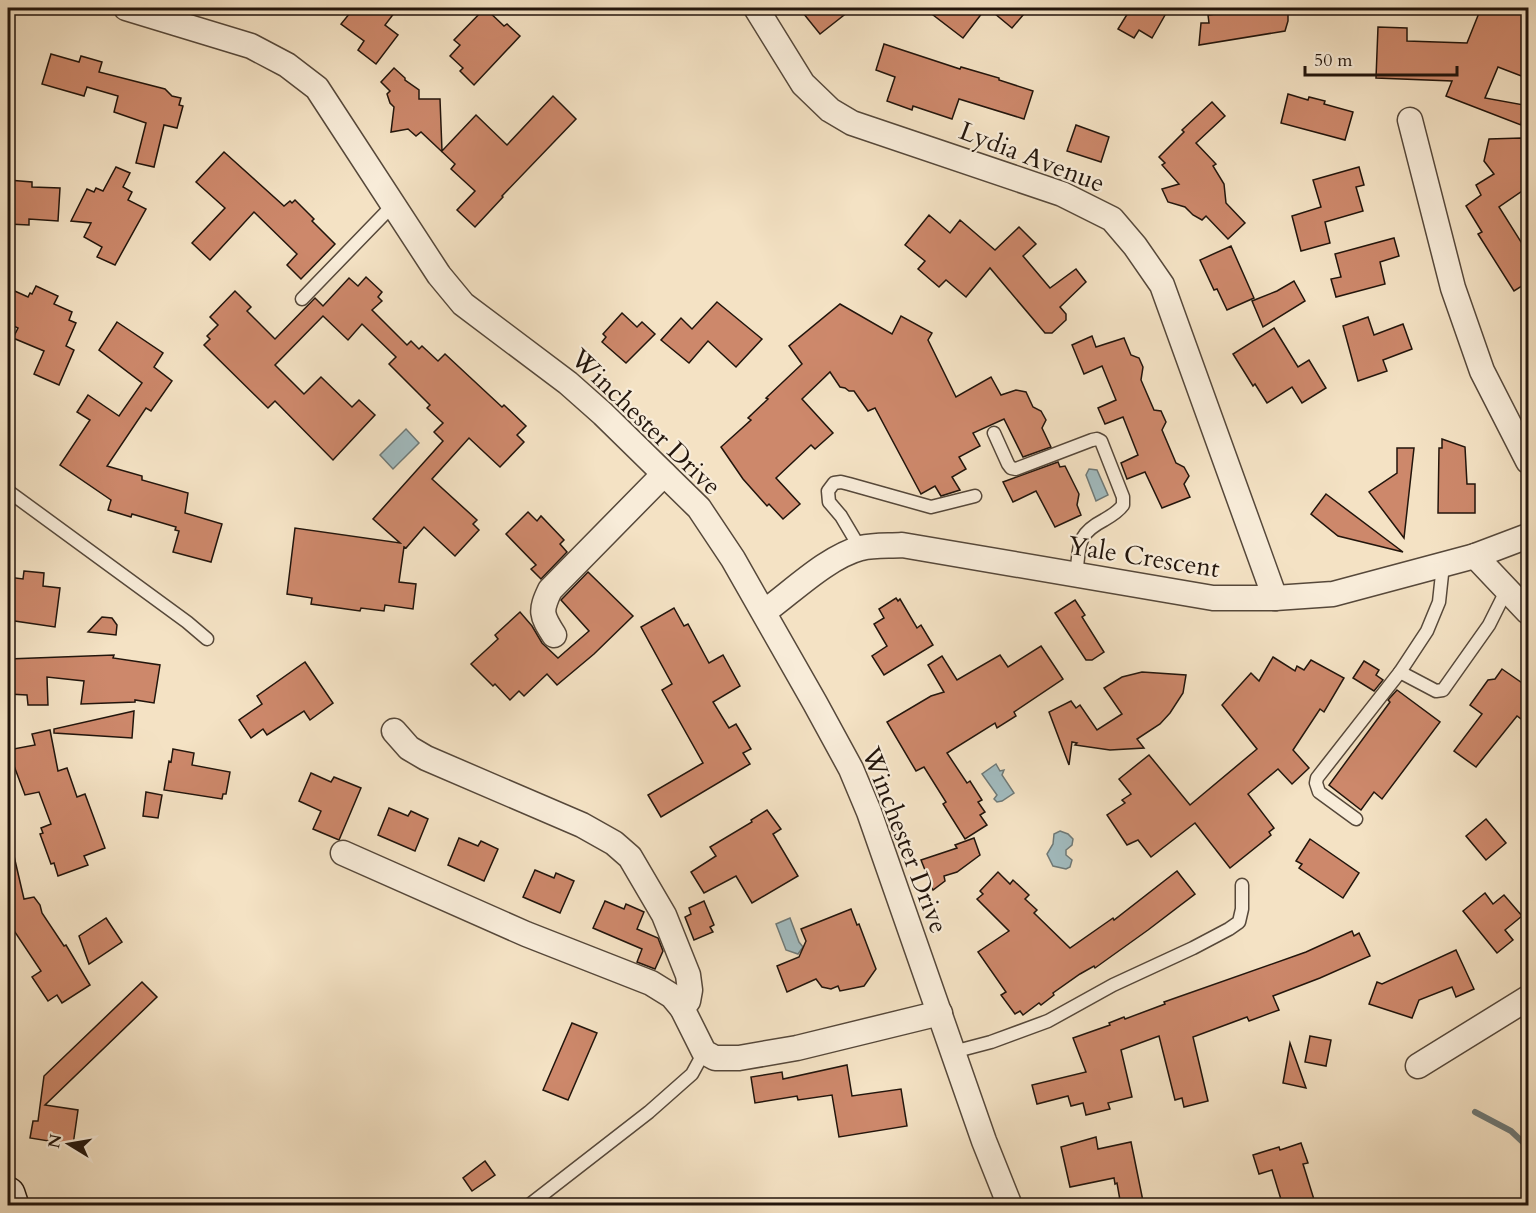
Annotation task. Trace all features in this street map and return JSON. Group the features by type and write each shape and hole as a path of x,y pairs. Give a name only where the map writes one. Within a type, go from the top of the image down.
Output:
{"main road":[{"path":"8,1194 12,1206"}],"street":[{"name":"Winchester Drive","path":"126,8 251,46 287,65 317,88 440,275 463,304 568,382 699,508 733,559 764,612 851,769 869,812 984,1141 1010,1206"},
{"name":"Lydia Avenue","path":"756,8 803,84 830,110 852,123 1062,194 1112,219 1135,246 1162,285 1275,598"},
{"path":"1410,120 1453,288 1482,370 1528,461"},
{"path":"554,635 544,620 542,611 550,590 664,474"},
{"name":"Yale Crescent","path":"764,612 827,565 860,549 902,545 1213,598 1275,598 1334,594 1475,556 1528,536"},
{"path":"1475,556 1528,612"},
{"path":"394,731 409,748 426,758 582,825 614,843 630,857 664,915 688,975 690,990 688,1001 682,1008"},
{"path":"343,854 526,934 651,983 672,996 682,1008 704,1052 715,1058 725,1059 785,1050 940,1013"},
{"path":"1418,1066 1528,998"}],"lane":[{"path":"302,299 393,205"},
{"path":"994,434 1008,464 1011,468 1016,469 1092,440 1101,441 1124,497 1123,505 1111,516 1086,531 1081,539 1076,576"},
{"path":"860,549 841,516 829,502 828,491 834,483 841,482 931,507 975,496"},
{"path":"8,491 188,622 207,639"},
{"path":"1356,819 1319,792 1317,778 1400,672 1427,631 1439,602 1443,565"},
{"path":"1400,672 1436,692 1443,690 1489,625 1506,591"},
{"path":"953,1052 991,1042 1048,1021 1113,985 1229,929 1239,922 1242,909 1242,885"},
{"path":"528,1206 684,1082 692,1074 704,1052"}],"water":[{"path":"406,429 419,443 393,469 380,455"},
{"path":"1089,469 1097,470 1108,495 1096,501 1086,475"},
{"path":"996,764 1000,771 1004,770 1002,775 1014,793 997,802 994,799 997,795 982,774"},
{"path":"1060,831 1073,839 1072,845 1066,850 1066,855 1072,860 1070,867 1066,869 1053,866 1047,854 1053,844 1054,834"},
{"path":"790,918 803,947 798,954 786,950 776,924"}],"building":[{"path":"354,8 398,8 385,25 398,35 376,64 358,50 364,41 341,24"},
{"path":"485,8 504,26 507,24 520,36 474,85 460,71 463,68 450,56 460,45 454,40"},
{"path":"799,8 853,8 820,34"},
{"path":"924,8 986,8 963,38"},
{"path":"988,8 1029,8 1012,28"},
{"path":"1131,8 1169,8 1152,38 1139,30 1134,38 1118,29"},
{"path":"1251,8 1288,8 1285,31 1199,45 1201,23 1209,23 1208,15"},
{"path":"1481,8 1500,8 1514,13 1516,8 1528,11 1528,65 1524,77 1498,67 1485,98 1524,105 1521,125 1446,96 1452,81 1376,78 1378,27 1407,28 1407,41 1467,43"},
{"path":"884,44 960,69 961,67 999,78 999,80 1033,91 1024,119 959,99 952,119 913,106 912,110 887,101 895,77 876,70"},
{"path":"51,54 79,62 81,56 102,62 99,72 165,89 172,96 181,98 179,105 183,106 177,128 164,125 154,167 136,163 146,123 114,112 118,96 87,87 84,96 42,84"},
{"path":"394,68 419,90 419,99 440,99 442,151 476,115 507,145 553,96 576,119 475,227 457,210 475,191 451,169 455,164 421,132 416,136 408,129 391,132 394,107 387,94 390,91 381,82"},
{"path":"1288,94 1308,100 1309,97 1325,101 1324,104 1353,112 1345,140 1281,123"},
{"path":"1212,102 1225,116 1196,143 1216,164 1213,166 1224,184 1226,203 1245,223 1228,239 1206,216 1202,220 1185,207 1168,202 1162,189 1179,184 1162,165 1165,163 1159,157 1184,132 1182,130"},
{"path":"1076,125 1109,137 1101,162 1067,151"},
{"path":"1521,138 1528,150 1528,168 1523,172 1527,179 1524,181 1528,187 1499,207 1528,253 1528,282 1514,291 1478,234 1482,232 1466,206 1481,195 1476,185 1494,174 1484,161 1489,139"},
{"path":"224,152 284,206 295,200 335,244 301,279 287,265 297,254 254,212 210,260 192,243 225,208 196,182"},
{"path":"116,167 130,173 123,187 132,192 128,200 146,209 115,265 97,257 102,247 84,237 91,223 71,221 87,189 94,192 96,188 103,191"},
{"path":"1359,167 1364,185 1356,187 1363,211 1325,222 1330,243 1301,251 1292,216 1321,207 1313,180"},
{"path":"8,180 32,182 32,187 60,188 58,221 29,219 29,225 8,224"},
{"path":"929,215 950,233 960,220 995,250 1019,227 1036,244 1023,256 1050,288 1076,269 1086,282 1060,307 1066,314 1066,320 1052,333 1045,333 990,268 966,297 946,280 939,287 918,269 925,261 905,245"},
{"path":"1394,238 1399,256 1380,262 1385,284 1336,297 1331,279 1341,277 1335,254"},
{"path":"1231,246 1254,298 1227,310 1217,289 1214,290 1200,260"},
{"path":"366,277 382,292 378,297 382,301 372,310 407,345 411,341 419,349 422,346 438,361 445,354 526,426 517,435 524,442 500,467 469,438 432,479 477,520 473,524 479,530 455,556 424,527 406,548 404,547 399,582 416,584 413,609 385,605 384,611 361,608 360,611 311,604 312,598 287,594 295,528 400,543 373,519 443,441 434,432 443,423 427,408 430,405 389,364 396,357 362,324 348,340 323,316 275,365 304,394 321,377 352,407 359,400 375,415 333,460 275,401 268,408 204,345 210,339 207,336 218,325 210,317 235,291 251,307 247,311 275,339 315,298 323,306 349,278 358,286"},
{"path":"1294,281 1305,301 1263,327 1252,301"},
{"path":"36,286 58,296 54,304 72,312 69,320 76,323 66,346 74,350 59,385 34,374 44,351 13,338 18,328 8,323 8,288 28,297"},
{"path":"717,302 762,339 736,367 708,341 689,363 661,340 681,318 692,329"},
{"path":"840,304 892,334 901,316 932,333 928,340 956,397 991,377 1001,395 1016,390 1026,392 1033,407 1041,411 1046,420 1042,428 1051,447 1023,457 1004,419 973,433 980,446 959,457 966,469 952,477 960,490 941,496 935,486 921,494 875,408 868,411 854,391 840,387 830,372 802,399 833,433 815,449 811,445 776,478 800,504 783,519 769,504 767,506 743,479 721,447 751,420 748,418 768,399 766,398 802,364 789,346"},
{"path":"622,313 637,327 642,322 655,334 626,363 602,342 606,337 603,334"},
{"path":"1368,317 1374,335 1403,324 1412,349 1383,360 1387,371 1358,381 1343,326"},
{"path":"117,322 163,353 154,367 172,381 151,411 146,408 107,466 142,476 142,480 188,493 185,513 222,524 211,562 173,552 179,531 175,530 176,527 132,514 131,517 108,510 111,500 60,465 90,420 77,412 88,395 119,416 142,383 99,350"},
{"path":"1274,328 1298,367 1309,360 1326,388 1302,403 1292,387 1267,403 1255,384 1253,386 1233,354"},
{"path":"1092,336 1096,347 1124,338 1131,355 1139,358 1143,367 1141,380 1154,410 1161,411 1166,422 1162,430 1176,463 1184,467 1189,476 1184,484 1190,497 1162,508 1145,472 1127,479 1121,463 1138,455 1123,417 1105,424 1098,408 1116,400 1102,366 1084,374 1072,345"},
{"path":"1442,439 1465,447 1467,484 1475,484 1475,513 1438,513 1439,448 1442,448"},
{"path":"1397,448 1414,448 1404,538 1369,492 1397,473"},
{"path":"1058,462 1060,467 1065,466 1079,494 1077,505 1081,515 1055,527 1036,491 1013,502 1003,482"},
{"path":"1326,494 1403,552 1338,536 1311,514"},
{"path":"528,512 537,521 541,516 564,540 560,544 567,552 541,579 531,569 536,565 506,534"},
{"path":"24,571 44,573 43,586 60,588 55,627 8,620 8,577 23,579"},
{"path":"588,572 633,616 594,654 557,685 547,674 524,696 519,691 510,700 471,664 498,639 495,635 520,612 542,643 558,658 589,631 561,600"},
{"path":"896,598 898,601 900,599 917,628 921,625 933,645 884,675 872,656 887,646 874,624 884,618 879,609"},
{"path":"1075,600 1085,615 1082,617 1104,652 1092,660 1086,660 1055,613"},
{"path":"674,608 684,626 688,624 709,663 723,655 740,686 713,702 729,728 736,724 751,749 743,753 750,764 661,817 648,795 703,763 662,690 672,684 641,627"},
{"path":"102,617 112,618 117,625 116,635 88,632"},
{"path":"1041,646 1063,679 1014,712 1016,716 997,728 995,723 947,753 967,783 970,781 982,800 978,802 985,812 980,815 987,825 965,839 924,767 916,771 887,722 931,696 944,692 928,665 942,656 957,680 1000,655 1008,667"},
{"path":"114,655 113,658 160,665 154,703 135,700 135,702 81,704 84,681 47,677 48,705 28,705 27,695 8,694 8,659"},
{"path":"1273,657 1295,671 1297,666 1304,670 1311,660 1344,678 1324,712 1320,709 1293,750 1309,768 1292,784 1278,769 1248,794 1274,828 1269,832 1271,835 1230,868 1195,823 1151,857 1138,840 1127,845 1107,815 1125,803 1122,800 1131,794 1119,779 1149,755 1190,805 1257,749 1222,705 1251,673 1259,681"},
{"path":"1364,661 1379,670 1376,675 1383,680 1374,691 1353,678"},
{"path":"305,662 333,703 310,720 304,711 267,735 263,729 251,738 239,720 262,704 257,696"},
{"path":"1502,669 1528,687 1528,724 1517,716 1476,767 1454,751 1482,714 1470,705 1488,680 1495,679"},
{"path":"1142,672 1186,675 1183,693 1170,713 1160,724 1137,739 1144,748 1110,750 1075,745 1077,743 1072,742 1069,765 1049,712 1071,701 1076,708 1080,705 1097,730 1122,714 1104,688 1122,677"},
{"path":"1397,690 1440,722 1382,799 1374,792 1361,810 1329,785"},
{"path":"134,711 132,738 54,733 54,729"},
{"path":"50,730 58,771 67,768 77,797 85,794 105,848 84,856 88,865 58,876 40,834 43,833 41,828 51,824 39,792 25,795 8,750 35,745 32,734"},
{"path":"173,749 194,753 192,765 230,772 226,794 223,794 222,799 164,790"},
{"path":"311,773 331,782 334,777 361,788 339,840 313,829 321,811 299,801"},
{"path":"146,792 162,795 158,818 143,816"},
{"path":"389,808 408,816 411,811 428,819 415,851 378,835"},
{"path":"767,810 781,829 773,834 798,876 752,903 736,876 704,893 691,872 716,856 710,847 752,822 751,820"},
{"path":"1486,819 1506,843 1486,860 1466,836"},
{"path":"459,838 478,846 481,841 498,849 484,881 448,865"},
{"path":"974,838 980,855 957,872 944,876 945,881 933,890 921,860 957,848 955,845"},
{"path":"1310,839 1359,873 1343,898 1299,868 1302,864 1296,861"},
{"path":"14,856 24,899 34,897 42,913 64,946 66,945 90,985 62,1003 57,995 48,1001 32,977 41,971 15,932 8,934 8,857"},
{"path":"535,870 554,878 556,873 574,881 560,913 523,897"},
{"path":"1177,871 1195,894 1095,968 1094,966 1080,974 1053,993 1054,995 1041,1005 1039,1003 1023,1015 1020,1011 1015,1014 1001,995 1006,992 978,952 1009,931 977,899 983,894 980,891 998,872 1010,884 1013,880 1029,895 1025,899 1037,910 1034,913 1070,948 1113,918 1114,920"},
{"path":"1485,893 1493,904 1504,895 1522,916 1505,930 1513,940 1497,953 1463,911"},
{"path":"605,901 624,909 626,904 644,912 637,929 658,938 663,951 655,969 637,962 642,949 593,928"},
{"path":"704,901 714,925 710,927 713,932 694,940 685,917 691,914 689,908"},
{"path":"851,909 876,969 864,986 840,991 838,986 831,989 822,987 816,979 787,992 777,966 799,957 806,941 801,929"},
{"path":"106,918 122,942 89,964 79,936"},
{"path":"1352,931 1354,936 1359,933 1370,956 1273,996 1279,1010 1249,1021 1247,1017 1193,1037 1208,1101 1184,1107 1182,1098 1175,1100 1159,1036 1121,1050 1132,1097 1108,1103 1110,1109 1086,1115 1083,1103 1071,1106 1068,1096 1037,1104 1032,1085 1086,1072 1073,1038 1110,1025 1109,1023 1124,1017 1125,1019 1165,1004 1164,1002 1306,952"},
{"path":"1456,950 1474,989 1456,997 1452,987 1419,1000 1412,1018 1369,1004 1377,982 1382,984"},
{"path":"142,982 157,997 45,1105 78,1110 73,1145 30,1138 33,1121 38,1121 44,1076"},
{"path":"572,1023 597,1033 568,1100 543,1090"},
{"path":"1310,1036 1331,1040 1326,1066 1305,1062"},
{"path":"1290,1043 1306,1088 1283,1083"},
{"path":"847,1065 852,1096 901,1089 907,1126 839,1137 832,1095 798,1100 797,1096 755,1103 751,1077 782,1072 783,1079"},
{"path":"1096,1137 1098,1149 1131,1142 1144,1206 1121,1206 1114,1178 1070,1187 1061,1147"},
{"path":"1301,1143 1308,1163 1303,1164 1316,1206 1283,1206 1272,1170 1259,1174 1253,1155"},
{"path":"485,1161 495,1175 472,1191 463,1178"}],"waterway":[{"path":"1475,1112 1511,1131 1528,1147"}]}
